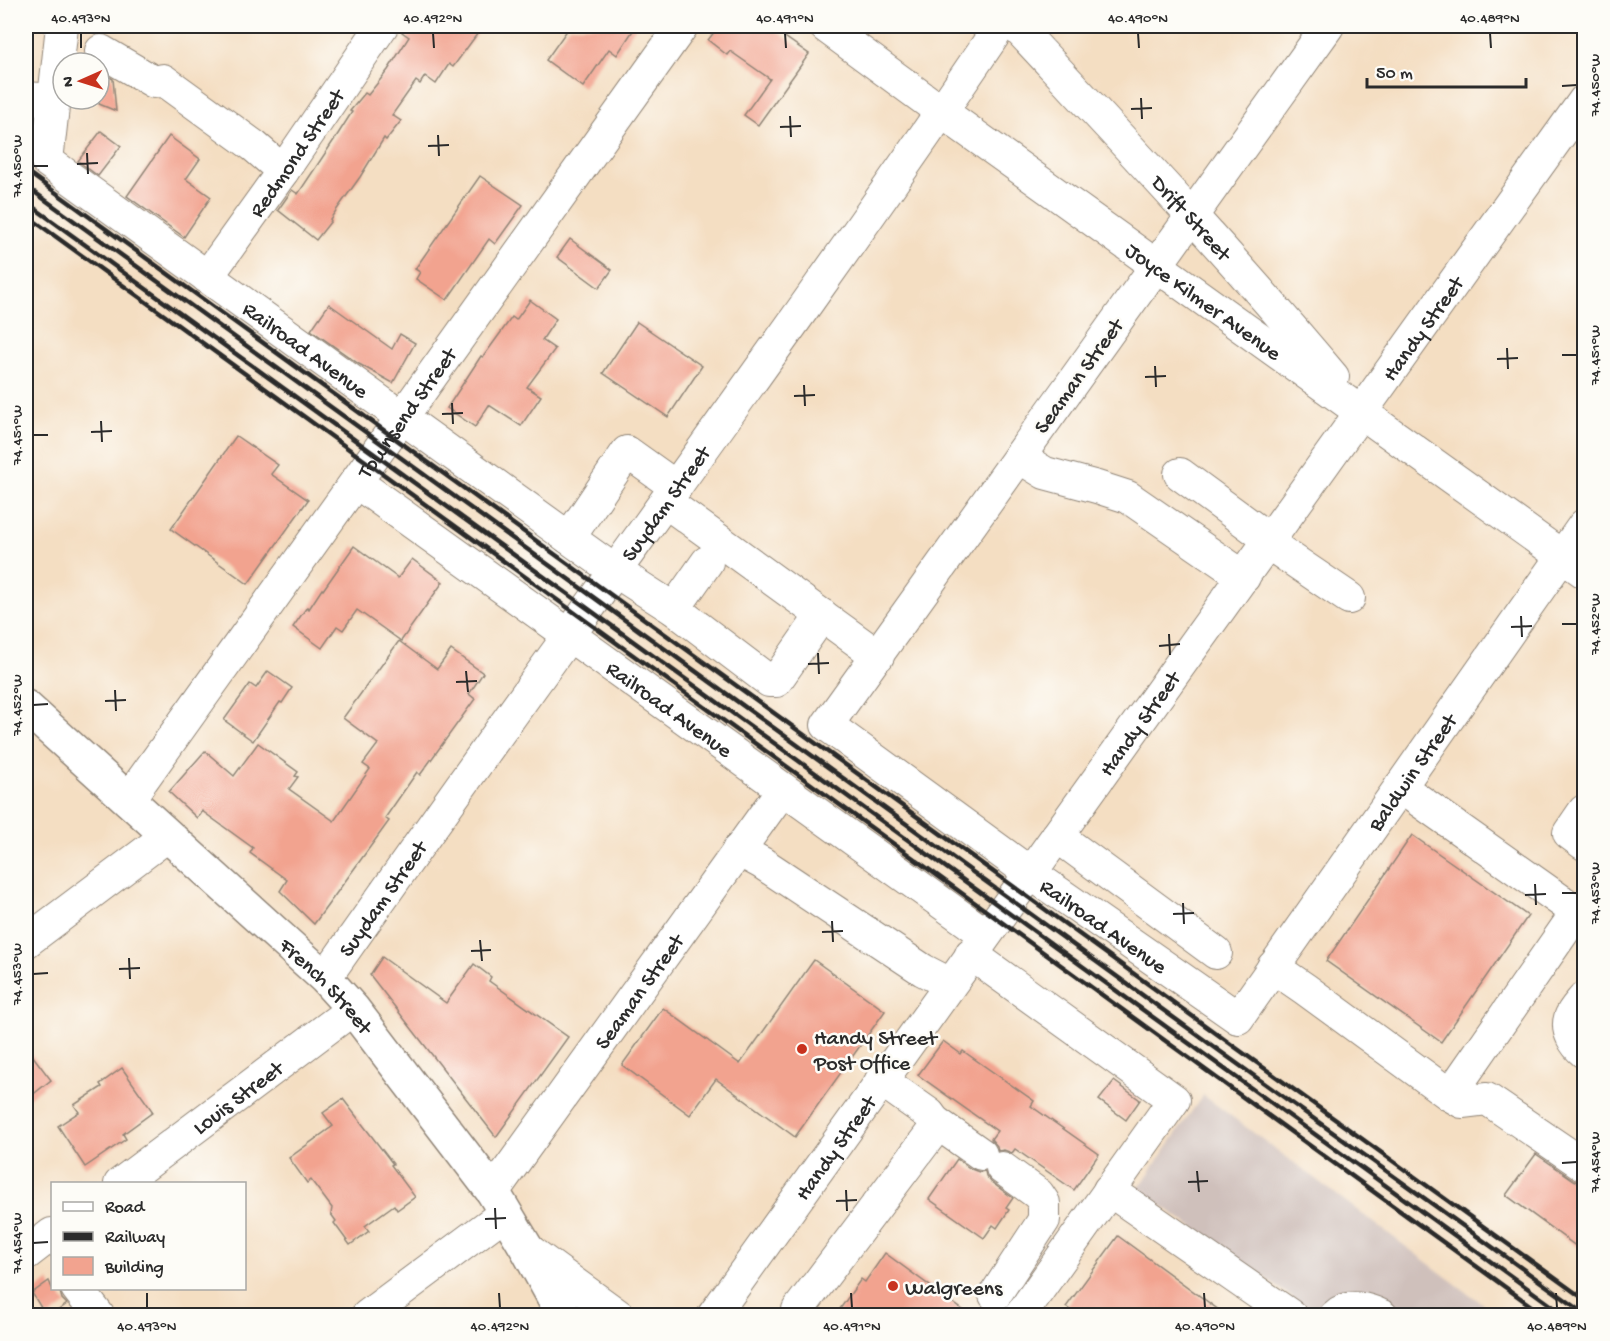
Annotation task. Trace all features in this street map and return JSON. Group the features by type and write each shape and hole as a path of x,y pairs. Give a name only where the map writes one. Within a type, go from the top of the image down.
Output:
{"main road":[{"name":"French Street","path":"26,707 325,978 353,1009 499,1202 564,1316"}],"street":[{"path":"40,99 62,26"},
{"name":"Redmond Street","path":"207,277 382,26"},
{"name":"Townsend Street","path":"129,800 400,417 682,26"},
{"name":"Joyce Kilmer Avenue","path":"825,26 1573,564"},
{"name":"Suydam Street","path":"325,978 671,495 942,112 1000,26"},
{"name":"Drift Street","path":"1016,26 1273,306 1362,413"},
{"name":"Seaman Street","path":"827,725 1328,26"},
{"path":"111,57 154,82 163,81 254,146 283,171"},
{"name":"Railroad Avenue","path":"40,99 47,160 615,571 674,609 769,681 776,681 822,615"},
{"name":"Handy Street","path":"713,1316 1584,101"},
{"path":"569,538 627,452 671,495 822,615 878,656"},
{"path":"1019,457 1045,473 1128,497 1244,577"},
{"path":"1180,474 1269,542 1349,598"},
{"name":"Railroad Avenue","path":"356,482 783,789 1174,1100 1109,1190"},
{"name":"Baldwin Street","path":"1238,1018 1400,787 1573,564 1584,525"},
{"path":"674,609 707,562"},
{"name":"Railroad Avenue","path":"827,725 1030,873 1238,1018"},
{"path":"1400,787 1581,914 1450,1095"},
{"name":"Seaman Street","path":"367,1316 499,1202 738,850 783,789"},
{"path":"1584,811 1569,833 1584,844"},
{"path":"26,942 167,836"},
{"path":"1057,836 1216,952"},
{"path":"738,850 762,863 923,970 950,984"},
{"path":"1273,967 1450,1095 1462,1102 1487,1099 1584,1165"},
{"path":"1584,998 1570,1018 1570,1034 1577,1047 1584,1052"},
{"name":"Louis Street","path":"123,1182 353,1009"},
{"path":"881,1080 929,1114 934,1121 1038,1194 1044,1203 1044,1220 995,1295"},
{"path":"798,1316 798,1310 933,1131 934,1121"},
{"path":"1021,1315 1109,1190 1291,1316"},
{"path":"527,1249 619,1316"},
{"path":"79,1290 98,1315"},
{"path":"1335,1316 1340,1310 1358,1307 1382,1316"}],"shaded area":[{"path":"1203,1095 1498,1315 1317,1315 1138,1189"}],"building":[{"path":"400,26 483,26 453,67 449,64 436,84 425,76 420,84 416,81 392,115 401,121 386,140 384,138 330,219 331,221 316,240 278,210 292,190 298,194 352,112 350,111 365,93 368,95 388,70 409,37 399,30"},
{"path":"570,26 636,26 617,55 609,49 583,87 546,60"},
{"path":"719,26 769,26 809,54 758,125 744,115 770,79 730,51 727,55 708,40"},
{"path":"111,78 113,79 116,111 111,109"},
{"path":"101,131 121,146 98,176 78,161"},
{"path":"169,136 200,159 186,179 211,197 184,237 127,196"},
{"path":"480,176 523,205 495,244 489,239 447,300 416,279 420,272 415,269"},
{"path":"570,239 612,270 599,288 557,257"},
{"path":"530,300 556,319 542,340 555,349 527,387 541,396 521,426 489,405 475,427 447,408 481,356 483,357 512,317 516,320"},
{"path":"329,304 392,349 400,334 415,343 393,383 359,364 311,330"},
{"path":"637,322 702,366 668,417 603,373"},
{"path":"236,436 278,465 271,474 308,500 248,584 171,529"},
{"path":"354,546 398,578 412,559 443,582 401,641 357,610 343,630 337,626 322,648 293,627 307,607 309,609"},
{"path":"399,641 437,669 451,650 483,673 469,694 475,699 420,775 417,772 385,818 389,821 314,924 280,891 287,880 250,853 253,848 202,811 197,818 169,792 205,751 234,776 258,743 298,772 295,776 298,777 289,789 334,821 370,769 363,764 378,744 343,718"},
{"path":"268,671 292,688 253,741 224,720 250,684 256,688"},
{"path":"1412,835 1528,916 1441,1042 1326,961"},
{"path":"382,957 446,1003 474,964 491,977 489,981 568,1037 496,1137 370,975"},
{"path":"814,960 885,1011 795,1137 716,1079 690,1115 622,1065 663,1008 740,1064"},
{"path":"943,1041 961,1054 963,1051 1034,1101 1031,1106 1099,1154 1074,1190 1015,1149 1012,1153 1004,1150 998,1151 991,1139 997,1131 918,1075"},
{"path":"26,1047 51,1080 26,1100"},
{"path":"122,1068 153,1112 123,1134 126,1139 85,1167 58,1126 79,1112 74,1105 102,1087 100,1084"},
{"path":"1114,1081 1140,1100 1126,1120 1099,1100"},
{"path":"343,1099 393,1164 391,1165 415,1197 397,1210 394,1205 365,1226 369,1231 350,1245 334,1223 336,1221 331,1214 332,1208 311,1180 307,1183 289,1158 333,1126 323,1113"},
{"path":"1536,1154 1584,1185 1584,1252 1506,1195"},
{"path":"957,1159 971,1169 979,1172 985,1171 991,1182 1013,1198 1006,1208 1009,1210 997,1228 993,1225 984,1238 929,1199"},
{"path":"1118,1236 1227,1316 1078,1316 1066,1307"},
{"name":"Walgreens","path":"885,1253 971,1316 835,1316 861,1279 865,1282"},
{"path":"49,1281 51,1290 60,1290 62,1299 67,1304 50,1316 46,1316 32,1293"}],"railway":[{"path":"26,171 1584,1299"},
{"path":"26,186 1584,1313"},
{"path":"26,202 1566,1316"},
{"path":"26,215 1545,1316"}],"place":[{"name":"Handy Street Post Office","path":"802,1049"},
{"name":"Walgreens","path":"893,1286"}]}
